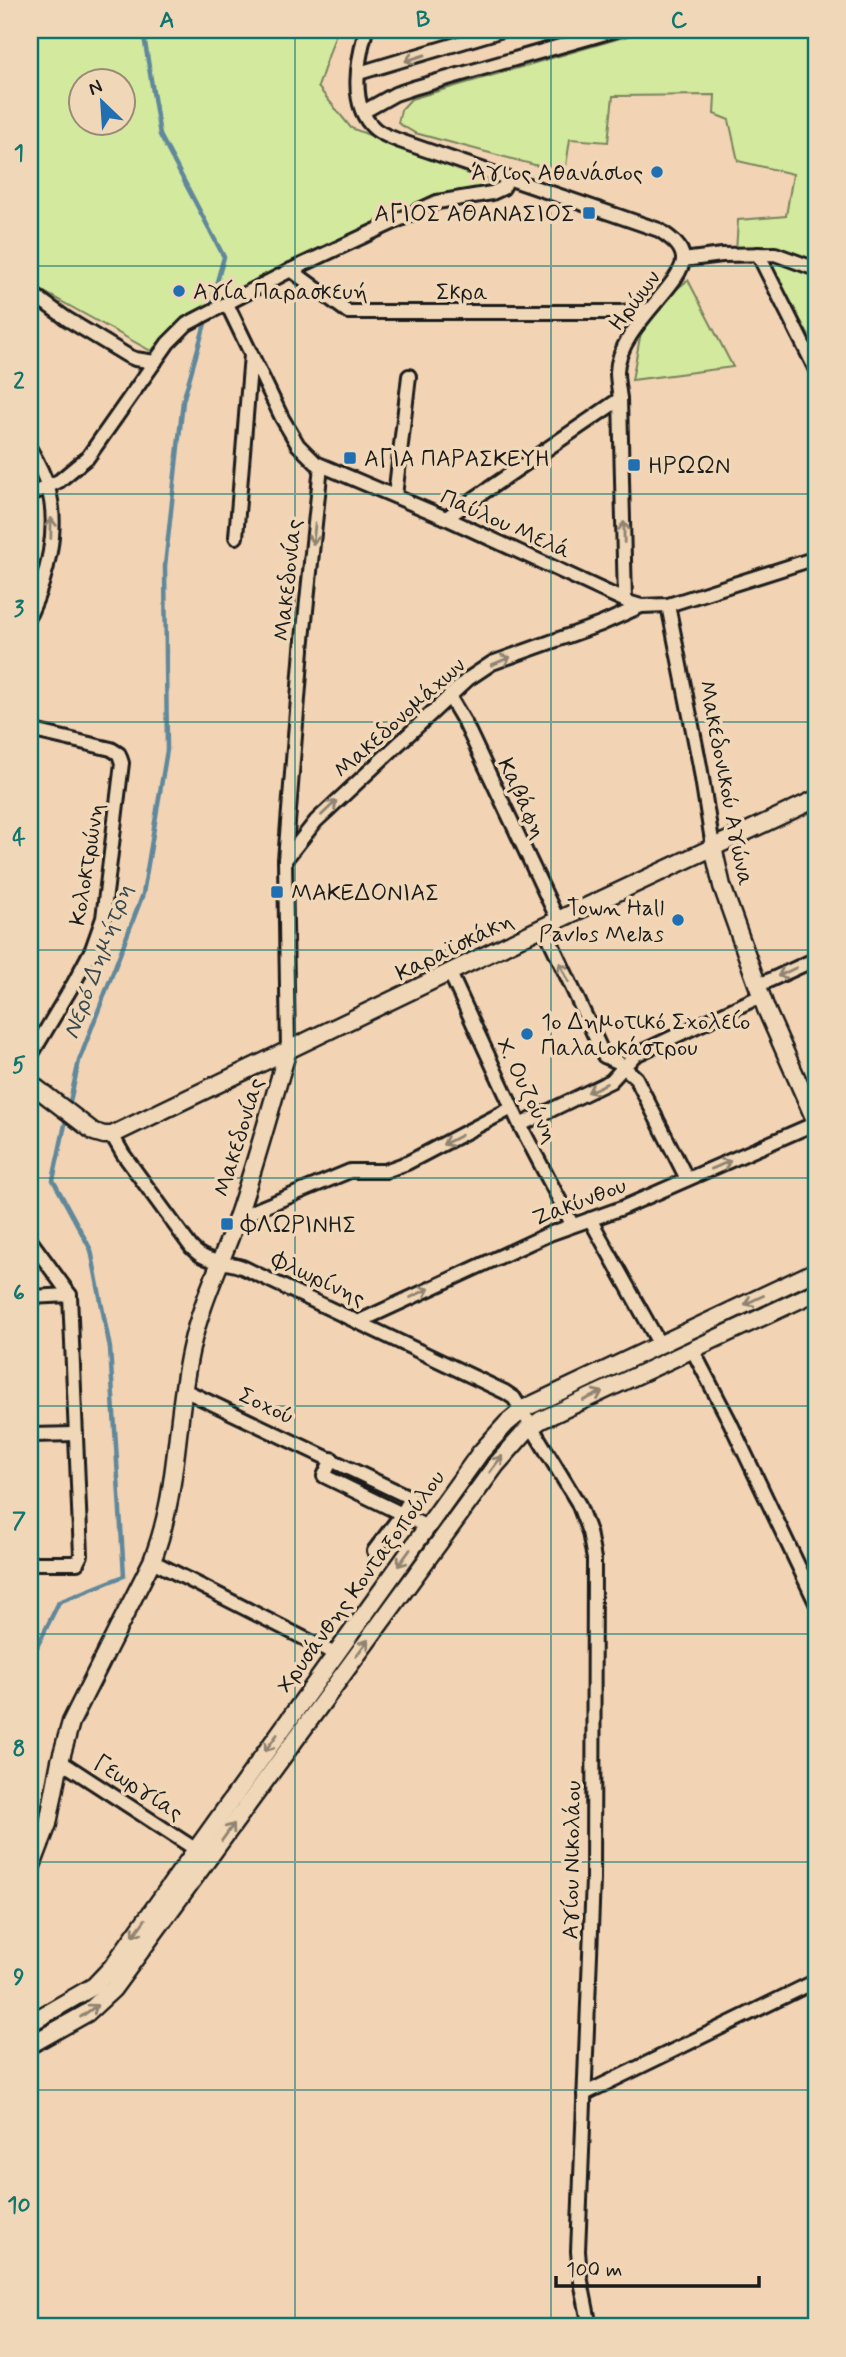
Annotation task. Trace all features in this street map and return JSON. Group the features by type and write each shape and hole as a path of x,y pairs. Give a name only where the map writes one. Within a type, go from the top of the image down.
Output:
{"street":[{"path":"366,30 359,74 359,96 363,113 395,94 413,88 616,30"},
{"path":"359,74 503,30"},
{"name":"Ηρώων","path":"363,113 373,127 388,136 659,230 673,240 682,252 683,260 678,276 633,329 617,370 625,600"},
{"path":"30,495 69,474 88,457 180,330 291,270 437,202 498,191 508,179"},
{"path":"758,254 816,370"},
{"path":"683,260 775,254 816,269"},
{"name":"Σκρα","path":"291,270 348,312 647,310"},
{"path":"30,292 67,319 128,356 155,362"},
{"name":"Παύλου Μελά","path":"227,304 292,435 303,452 321,466 446,518 625,600 640,606 668,605 816,558"},
{"path":"236,537 251,354"},
{"path":"396,496 409,376"},
{"path":"446,518 620,399"},
{"path":"30,449 48,487 52,511 50,554 45,577 30,614"},
{"name":"Μακεδονίας","path":"30,1871 48,1824 60,1761 71,1722 152,1561 167,1516 191,1346 237,1218 288,1050 285,860 302,649 321,466"},
{"name":"Μακεδονικού Αγώνα","path":"668,605 722,886 759,991 815,1115"},
{"name":"Μακεδονομάχων","path":"285,860 316,821 449,696 492,663 601,624 640,606"},
{"name":"Καβάφη","path":"449,696 465,723 604,1056 625,1067 636,1078 687,1179"},
{"name":"Κολοκτρώνη","path":"30,730 110,749 119,754 122,763 103,918 92,949 30,1057"},
{"name":"Καραϊσκάκη","path":"112,1135 816,799"},
{"path":"520,1125 611,1081 635,1055 816,959"},
{"name":"Χ. Ουζούνη","path":"450,973 520,1125 572,1224"},
{"path":"30,1083 83,1124 99,1134 112,1135"},
{"path":"237,1218 350,1171 385,1171 407,1163 512,1108"},
{"name":"Ζακύνθου","path":"358,1322 572,1224 622,1208 687,1179 815,1115"},
{"name":"Φλωρίνης","path":"112,1135 191,1247 202,1258 242,1267 505,1392 516,1399 523,1410"},
{"path":"590,1219 660,1345"},
{"path":"30,1240 70,1295 81,1555 77,1563 30,1563"},
{"name":"Χρυσάνθης Κονταξοπούλου","path":"30,2023 94,1986 112,1967 335,1654 501,1429 523,1410 816,1271"},
{"name":"Χρυσάνθης Κονταξοπούλου","path":"30,2045 87,2013 113,1989 496,1465 531,1426 816,1292"},
{"path":"30,1297 70,1295"},
{"path":"692,1349 730,1422 816,1603"},
{"name":"Σοχού","path":"184,1390 411,1498 402,1514"},
{"name":"Αγίου Νικολάου","path":"523,1410 578,1503 589,1532 594,1559 593,1880 578,2251 590,2327"},
{"path":"30,1434 76,1434"},
{"path":"332,1459 324,1476 427,1527"},
{"path":"374,1551 402,1514"},
{"path":"152,1561 335,1654"},
{"name":"Γεωργίας","path":"60,1761 195,1849"},
{"path":"583,2094 816,1982"}],"green space":[{"path":"30,30 337,30 318,87 351,128 497,185 427,199 172,328 151,351 30,284"},
{"path":"648,30 816,30 816,349 768,261 758,254 799,256 784,250 736,252 738,220 786,216 793,174 738,161 729,120 714,114 715,95 613,96 608,142 570,139 565,173 415,133 398,123 401,110 411,99"},
{"path":"688,280 733,367 632,380 641,332 660,303"}],"waterway":[{"name":"Νερό Δημήτρη","path":"69,1106 79,1061 143,894 167,750 165,566 183,401 224,257 160,135 143,30"},
{"name":"Νερό Δημήτρη","path":"30,1740 33,1735 32,1657 59,1602 124,1576 110,1348 91,1250 53,1180 67,1115"}],"place":[{"name":"Άγιος Αθανάσιος","path":"657,172"},
{"name":"ΑΓΙΟΣ ΑΘΑΝΑΣΙΟΣ","path":"589,213"},
{"name":"Αγία Παρασκευή","path":"179,291"},
{"name":"ΑΓΙΑ ΠΑΡΑΣΚΕΥΗ","path":"350,458"},
{"name":"ΗΡΩΩΝ","path":"634,465"},
{"name":"ΜΑΚΕΔΟΝΙΑΣ","path":"277,892"},
{"name":"Town Hall Pavlos Melas","path":"678,920"},
{"name":"1ο Δημοτικό Σχολείο Παλαιοκάστρου","path":"527,1034"},
{"name":"ΦΛΩΡΙΝΗΣ","path":"227,1224"}]}
